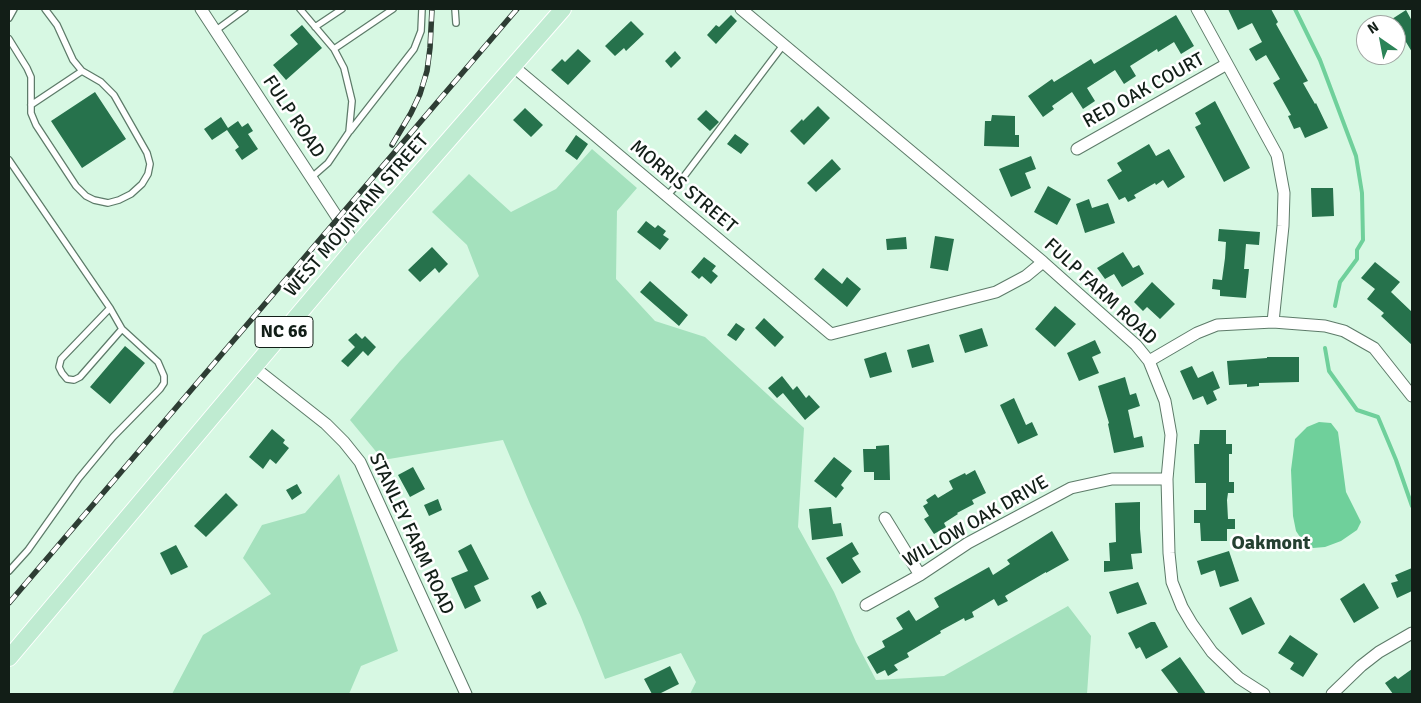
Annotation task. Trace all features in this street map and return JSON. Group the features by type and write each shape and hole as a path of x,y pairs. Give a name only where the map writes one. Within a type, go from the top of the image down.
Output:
{"main road":[{"name":"WEST MOUNTAIN STREET","path":"9,658 356,246 563,9"}],"street":[{"name":"FULP ROAD","path":"201,9 356,246"},
{"name":"FULP FARM ROAD","path":"741,9 1043,262 1136,345 1149,361 1165,401 1171,435 1168,480 1172,582 1182,607 1202,638 1218,658 1239,678 1264,694"},
{"path":"1198,9 1277,155 1284,193 1283,226 1273,322"},
{"name":"RED OAK COURT","path":"1077,149 1227,64"},
{"name":"MORRIS STREET","path":"514,67 831,334 996,292 1026,276 1043,262"},
{"path":"1149,361 1197,333 1217,325 1273,322 1325,326 1344,331 1374,348 1412,396"},
{"name":"STANLEY FARM ROAD","path":"255,368 326,424 360,462 466,694"},
{"name":"WILLOW OAK DRIVE","path":"866,606 920,575 968,543 1071,488 1112,479 1168,480"},
{"path":"885,518 920,575"},
{"path":"1332,694 1361,666 1379,652 1412,633"}],"lane":[{"path":"9,18 14,9"},
{"path":"9,39 31,77 30,105 36,125 76,186 86,196 108,203 120,200 131,194 142,184 148,174 150,164 147,153 131,122 109,88 82,71 73,60 57,25 44,9"},
{"path":"215,31 245,9"},
{"path":"300,9 334,49 344,68 352,101 349,132"},
{"path":"315,27 342,9"},
{"path":"334,49 393,9"},
{"path":"312,177 328,163 349,132 414,48 421,31 422,9"},
{"path":"455,9 456,23"},
{"path":"667,196 682,179 784,44"},
{"path":"30,105 82,71"},
{"path":"9,160 110,308 122,329 158,362 163,371 164,382 160,389 113,437 80,478 28,550 9,571"},
{"path":"110,308 61,359 59,367 62,373 67,378 74,380 80,378 122,329"}],"shaded area":[{"path":"592,149 637,188 617,211 616,279 655,321 705,337 804,428 798,527 834,592 856,642 876,680 944,676 1068,606 1091,636 1087,694 690,694 696,682 681,653 605,679 581,617 503,440 383,460 350,420 400,361 479,276 467,245 432,212 469,174 511,212 556,189"},
{"path":"1319,422 1331,423 1338,432 1346,492 1361,522 1357,530 1341,541 1325,547 1313,548 1306,546 1296,531 1293,516 1291,470 1295,439 1307,427"},
{"path":"339,474 398,651 361,666 349,694 172,694 203,635 271,594 243,558 262,525 305,513"}],"building":[{"path":"1228,9 1271,9 1278,22 1276,24 1308,81 1303,83 1316,103 1328,128 1305,138 1300,127 1294,129 1288,116 1291,115 1273,83 1280,79 1266,55 1256,61 1249,49 1262,42 1252,23 1238,30"},
{"path":"1406,10 1412,21 1412,52 1406,42 1406,15 1398,15"},
{"path":"731,15 737,21 716,44 707,35 716,25 719,27"},
{"path":"1176,15 1194,46 1181,54 1174,42 1158,52 1157,49 1130,66 1136,76 1124,84 1115,70 1087,88 1095,101 1083,109 1072,92 1052,106 1054,109 1043,117 1028,96 1052,79 1054,82 1091,59 1094,64"},
{"path":"631,21 644,34 626,51 624,48 615,56 605,46"},
{"path":"302,25 322,48 286,80 273,65 298,44 290,35"},
{"path":"578,49 591,61 568,85 551,70 562,59 565,62"},
{"path":"675,51 681,58 671,68 665,61"},
{"path":"95,92 126,139 82,168 51,121"},
{"path":"1215,101 1250,168 1224,182 1195,127 1201,124 1195,113"},
{"path":"818,106 830,118 804,145 790,131"},
{"path":"525,108 543,125 531,137 513,120"},
{"path":"706,110 719,122 710,131 697,119"},
{"path":"992,115 1015,116 1015,135 1019,135 1019,147 984,146 985,121 991,121"},
{"path":"221,117 228,128 238,121 242,127 248,123 253,131 248,134 258,149 242,160 235,150 239,147 227,130 212,140 204,129"},
{"path":"735,134 749,144 741,154 727,144"},
{"path":"576,135 588,144 577,160 565,151"},
{"path":"1149,144 1156,156 1169,149 1185,177 1168,188 1163,180 1156,185 1155,183 1134,195 1136,198 1128,202 1125,197 1119,200 1107,180 1122,171 1117,163"},
{"path":"1031,156 1036,169 1025,173 1031,188 1011,197 999,169"},
{"path":"832,159 841,169 816,192 807,183"},
{"path":"1048,186 1071,199 1057,225 1034,212"},
{"path":"1311,188 1333,188 1334,216 1312,217"},
{"path":"1089,199 1092,208 1108,203 1115,223 1085,233 1076,204"},
{"path":"646,221 655,228 658,225 666,231 663,235 669,239 660,250 637,232"},
{"path":"1219,229 1260,232 1259,245 1246,244 1244,269 1249,269 1246,298 1220,296 1220,290 1212,289 1213,279 1222,280 1225,258 1226,242 1218,241"},
{"path":"935,236 954,239 948,271 930,268"},
{"path":"906,237 907,249 887,250 886,239"},
{"path":"432,247 448,264 439,273 435,268 420,282 408,270"},
{"path":"1123,252 1133,268 1139,265 1144,274 1122,287 1114,274 1105,279 1097,268"},
{"path":"704,257 716,266 712,271 718,276 711,284 702,276 699,279 691,272"},
{"path":"1375,262 1400,282 1391,292 1412,312 1412,345 1381,316 1384,313 1367,299 1375,289 1361,278"},
{"path":"823,268 842,284 847,277 861,289 847,307 814,279"},
{"path":"650,281 688,315 679,326 640,292"},
{"path":"1152,282 1175,304 1160,319 1147,307 1143,311 1134,302"},
{"path":"1055,306 1076,324 1055,347 1035,329"},
{"path":"764,318 784,337 775,347 755,328"},
{"path":"736,323 745,329 736,341 727,335"},
{"path":"982,328 988,346 965,353 959,335"},
{"path":"356,333 362,339 365,336 376,347 368,356 363,351 348,367 341,361 355,347 348,340"},
{"path":"1095,340 1101,353 1092,357 1099,373 1079,381 1067,353"},
{"path":"929,344 934,362 912,368 907,350"},
{"path":"125,346 145,363 110,404 90,387"},
{"path":"886,352 892,372 870,378 864,359"},
{"path":"1267,357 1299,357 1299,382 1259,383 1259,386 1247,387 1247,384 1229,385 1227,361"},
{"path":"1192,366 1198,378 1213,371 1220,388 1213,391 1217,400 1207,405 1203,396 1193,400 1180,371"},
{"path":"782,376 793,390 797,386 806,398 809,395 820,407 805,420 783,393 777,398 768,388"},
{"path":"1125,377 1130,395 1136,393 1140,406 1128,410 1134,438 1142,436 1144,447 1114,453 1109,423 1098,386"},
{"path":"1014,398 1026,425 1032,422 1038,435 1018,444 1000,405"},
{"path":"272,429 285,440 283,443 289,448 276,464 270,459 263,469 249,457"},
{"path":"1200,430 1226,430 1226,444 1232,444 1232,454 1229,454 1229,482 1234,482 1234,493 1228,493 1227,500 1228,519 1235,519 1235,529 1227,529 1227,541 1201,541 1200,523 1194,523 1194,510 1206,510 1206,483 1195,483 1194,444 1199,444"},
{"path":"889,445 890,480 874,480 874,472 864,472 863,449 876,449 876,446"},
{"path":"834,457 852,471 841,485 844,488 836,498 814,481"},
{"path":"413,467 425,489 410,497 398,475"},
{"path":"975,470 986,493 972,500 974,504 957,513 944,523 946,527 934,534 924,519 929,516 923,506 928,503 926,500 935,494 938,498 953,489 949,481"},
{"path":"297,484 302,493 292,500 286,490"},
{"path":"226,493 238,505 206,537 194,526"},
{"path":"438,499 442,510 429,516 424,505"},
{"path":"1140,502 1142,553 1131,554 1133,569 1104,572 1104,561 1110,561 1109,543 1116,542 1115,503"},
{"path":"831,507 833,524 841,523 843,536 812,540 809,509"},
{"path":"1052,531 1069,560 1005,596 1008,601 998,606 994,599 972,612 974,617 965,621 964,618 940,631 941,633 907,653 909,657 894,665 898,670 888,676 885,670 877,674 867,657 885,647 882,641 903,629 896,618 909,610 916,621 939,607 934,598 989,567 993,575 1010,564 1007,560"},
{"path":"852,542 859,554 852,558 861,572 842,584 826,558"},
{"path":"471,544 489,579 474,586 481,601 465,609 451,578 468,571 458,551"},
{"path":"176,545 188,567 171,575 160,553"},
{"path":"1229,551 1239,581 1220,587 1215,570 1201,575 1197,561"},
{"path":"1412,568 1412,591 1397,598 1391,583 1398,581 1395,575"},
{"path":"1138,582 1147,604 1117,614 1109,592"},
{"path":"1364,583 1379,608 1354,623 1340,599"},
{"path":"540,591 547,604 537,609 531,596"},
{"path":"1251,597 1265,624 1242,635 1229,608"},
{"path":"1151,622 1155,622 1168,647 1146,659 1140,647 1136,649 1128,633"},
{"path":"1290,635 1318,654 1303,677 1290,669 1294,663 1278,653"},
{"path":"1180,657 1206,694 1179,694 1161,670"},
{"path":"670,666 679,684 659,694 652,694 644,679"},
{"path":"1412,669 1412,694 1393,694 1385,683 1395,676 1398,679"}],"waterway":[{"path":"1295,9 1320,60 1356,156 1362,193 1363,240 1357,250 1357,259 1340,282 1335,306"},
{"path":"1325,348 1329,371 1357,410 1378,417 1412,506"}],"railway":[{"path":"392,145 420,94 427,71 432,9"},
{"path":"9,603 517,9"}],"district":[{"name":"Oakmont","path":"1271,544"}]}
